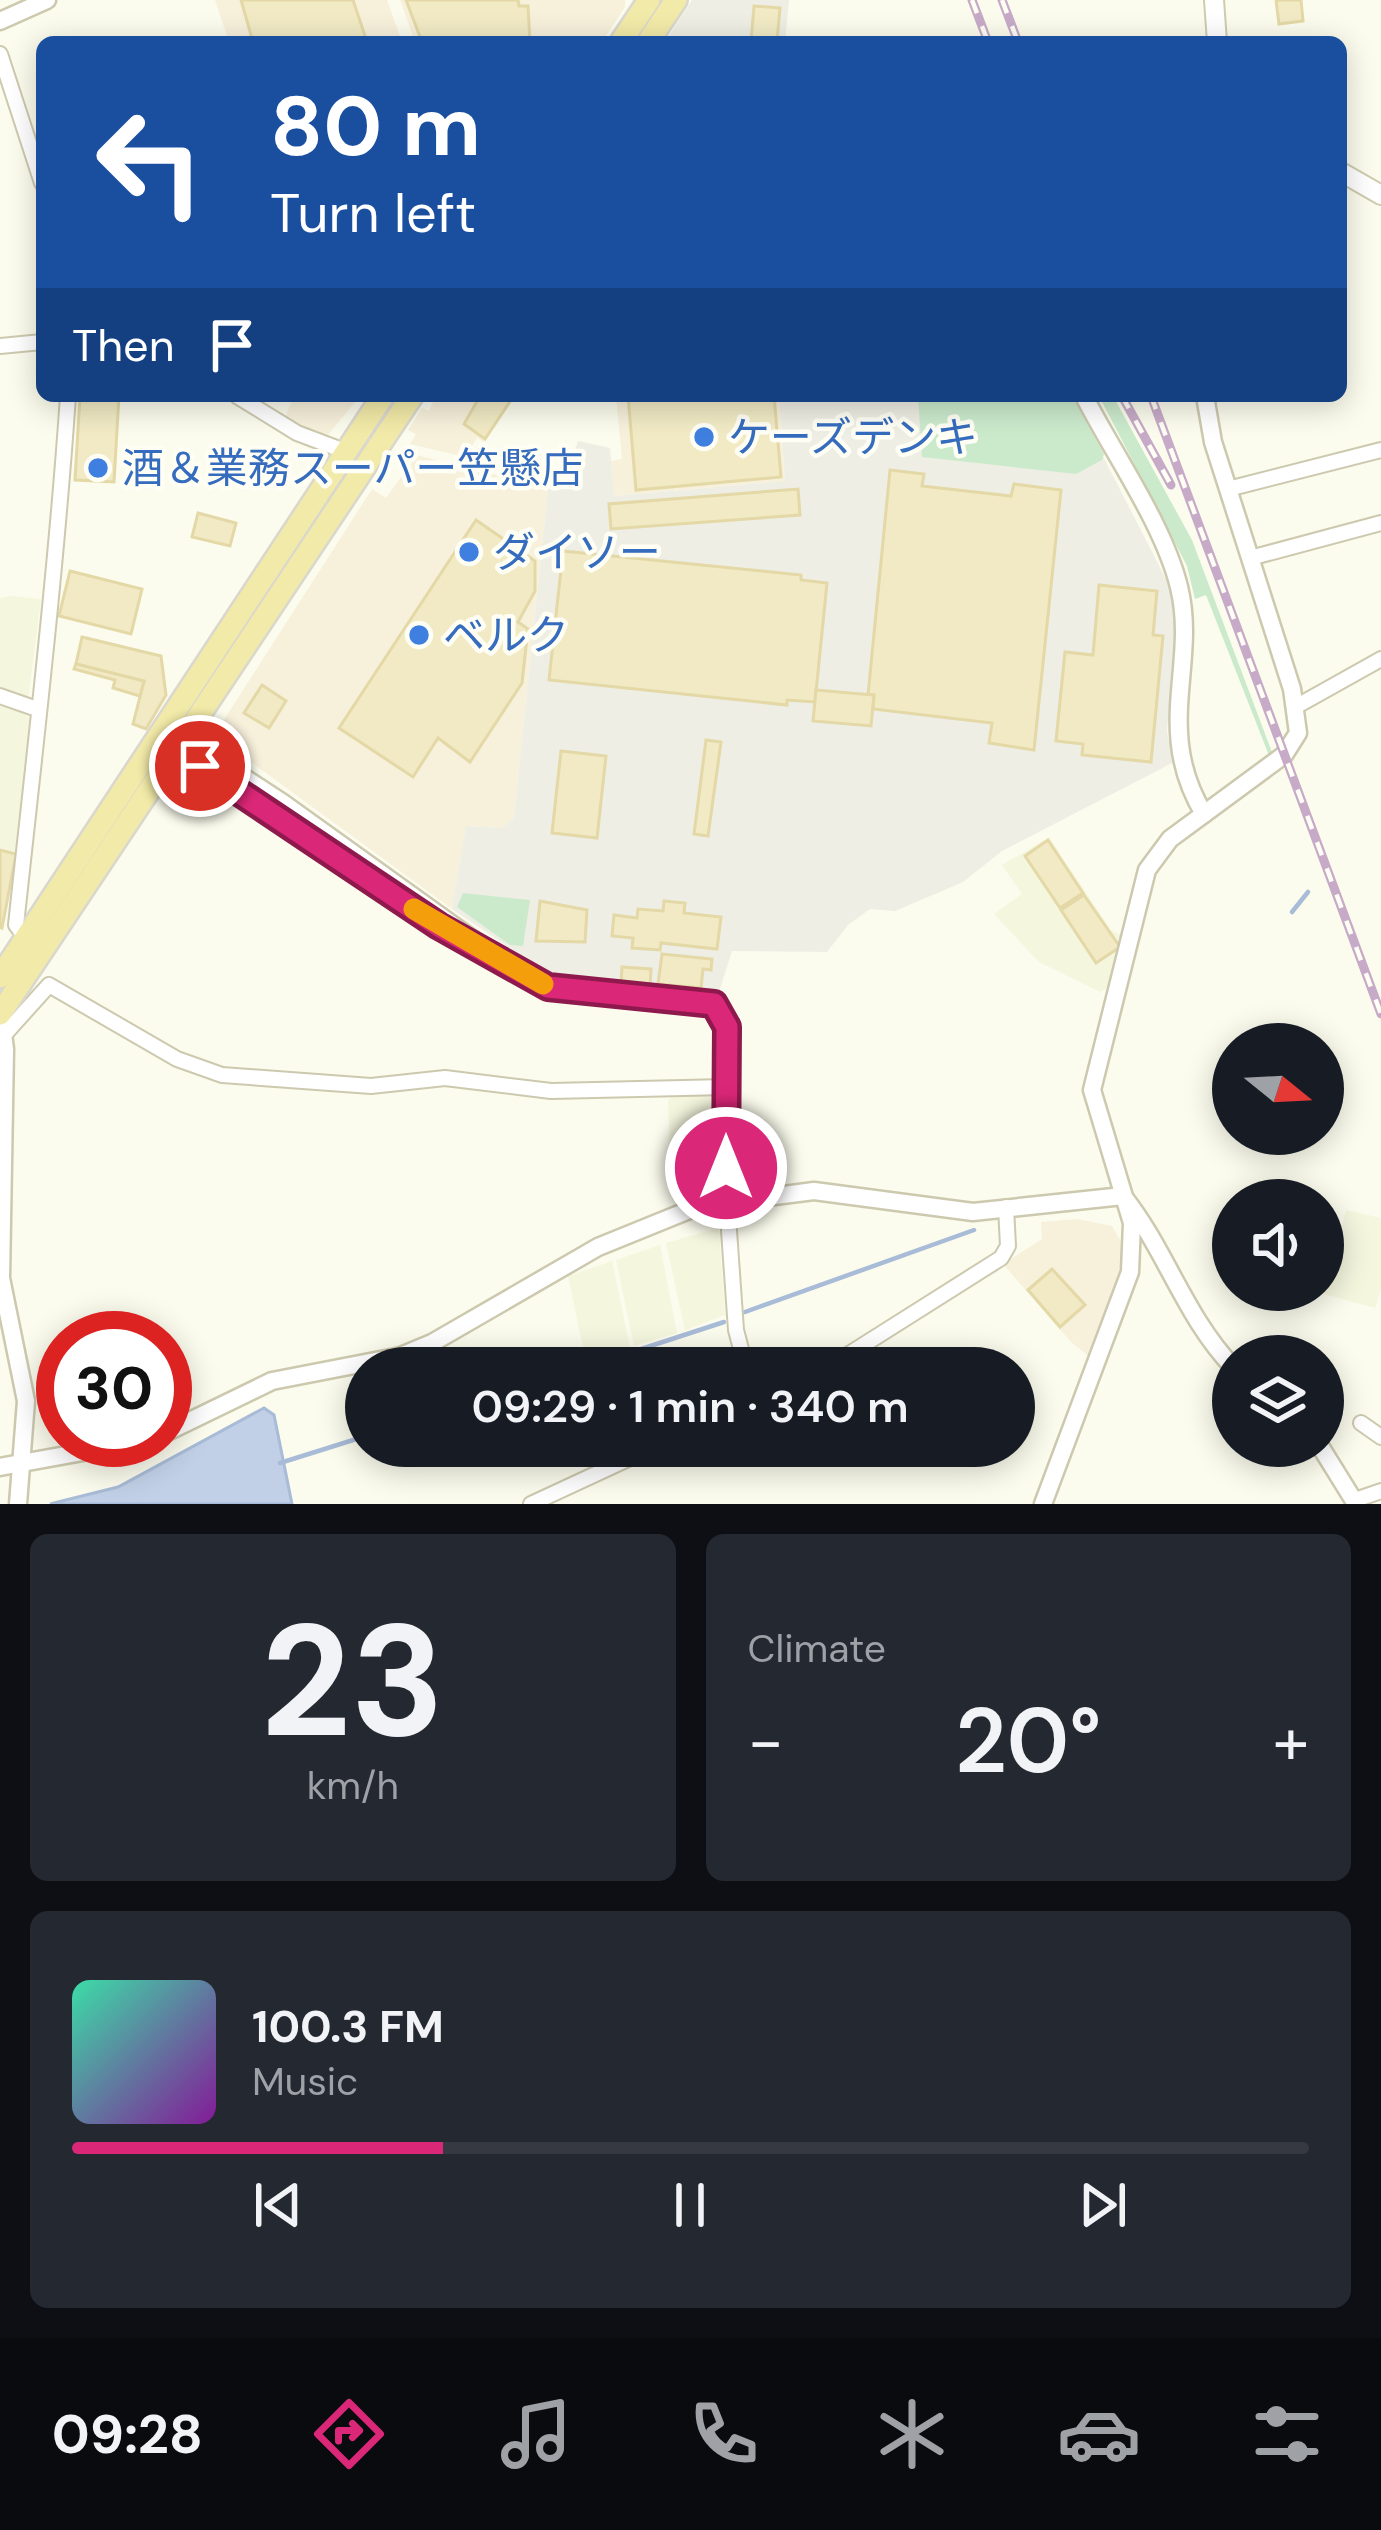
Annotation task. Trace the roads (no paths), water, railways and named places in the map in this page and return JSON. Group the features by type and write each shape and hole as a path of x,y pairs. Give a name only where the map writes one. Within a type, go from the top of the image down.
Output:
{"highway":[{"path":"624,36 649,0"},
{"path":"652,36 676,0"},
{"path":"1,1018 379,402"},
{"path":"0,977 408,402"}],"main road":[{"path":"1214,0 1217,36"},
{"path":"1347,175 1381,195"}],"street":[{"path":"0,21 47,0"},
{"path":"0,55 36,164"},
{"path":"0,346 36,343"},
{"path":"26,938 17,918 60,524 68,402"},
{"path":"247,402 288,428 347,452"},
{"path":"1087,402 1179,585 1183,628 1177,724 1204,814"},
{"path":"1043,1504 1126,1288 1133,1244 1123,1196 1096,1115 1094,1081 1147,870 1170,839 1290,749 1298,733 1297,706 1228,489 1206,402"},
{"path":"1228,489 1381,450"},
{"path":"1250,558 1381,523"},
{"path":"1297,706 1381,659"},
{"path":"0,695 37,709"},
{"path":"172,738 208,754 283,802 490,951 548,987 714,1004 727,1027 727,1202 740,1347"},
{"path":"18,1504 8,1466 26,1401 1,1278 1,1018 50,985 177,1059 222,1075 371,1086 446,1078 551,1091 727,1087"},
{"path":"192,1419 272,1381 401,1356 669,1214 814,1191 961,1212 1123,1196"},
{"path":"1123,1196 1147,1228 1212,1341"},
{"path":"860,1347 1001,1258 1008,1246 1006,1207"},
{"path":"1361,1424 1381,1437"},
{"path":"531,1504 611,1467"},
{"path":"1333,1467 1355,1502 1381,1491"}],"water":[{"path":"264,1408 274,1415 292,1504 50,1504 118,1487 155,1467 192,1467 192,1447"}],"waterway":[{"path":"1292,912 1308,892"},
{"path":"745,1312 974,1230"},
{"path":"647,1347 724,1322"},
{"path":"280,1463 345,1443"}],"railway":[{"path":"972,0 986,36"},
{"path":"1002,0 1016,36"},
{"path":"1125,402 1171,485"},
{"path":"1153,402 1381,1014"}],"place":[{"name":"ケーズデンキ","path":"704,437"},
{"name":"酒＆業務スーパー笠懸店","path":"98,468"},
{"name":"ダイソー","path":"469,552"},
{"name":"ベルク","path":"419,635"}]}
